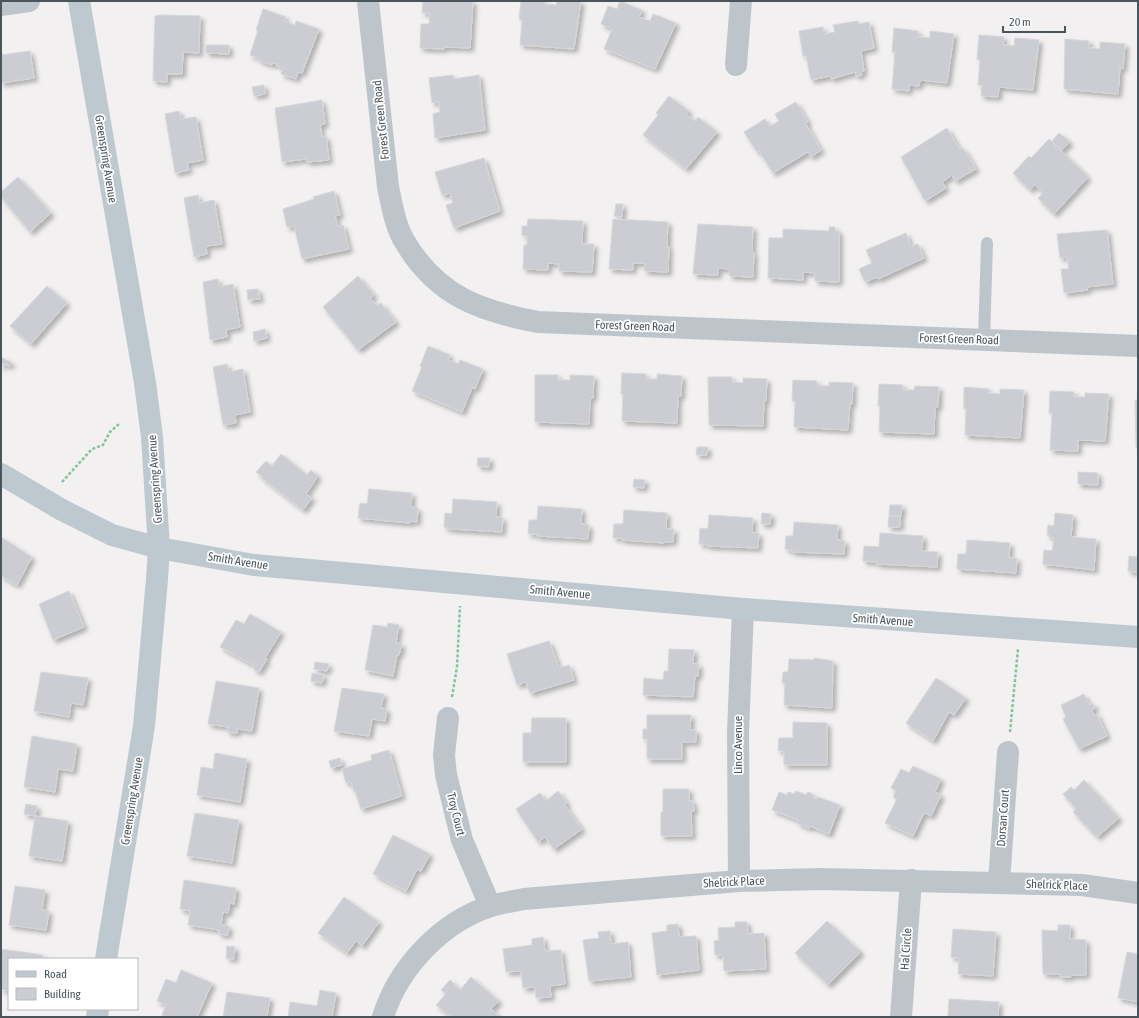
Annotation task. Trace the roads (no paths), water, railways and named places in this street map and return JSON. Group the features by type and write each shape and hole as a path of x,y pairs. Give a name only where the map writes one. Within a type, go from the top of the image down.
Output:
{"main road":[{"name":"Greenspring Avenue","path":"79,1 145,383 152,437 159,548 144,726 106,958"},
{"name":"Smith Avenue","path":"1,474 62,510 112,535 159,548 254,565 743,609 1020,630 1138,637"}],"street":[{"path":"1,5 28,1"},
{"name":"Forest Green Road","path":"368,1 388,187 394,213 404,241 423,266 442,286 472,304 501,315 538,322 1138,346"},
{"path":"736,65 741,1"},
{"name":"Linco Avenue","path":"739,880 738,732 743,609"},
{"name":"Troy Court","path":"448,718 444,755 446,775 462,840 490,906"},
{"name":"Dorsan Court","path":"999,883 1008,752"},
{"name":"Shelrick Place","path":"383,1017 388,1000 402,975 435,938 461,920 490,906 524,899 564,894 739,880 911,880 1082,885 1138,893"},
{"name":"Hal Circle","path":"901,1017 911,880"}],"lane":[{"path":"984,340 987,243"}]}
